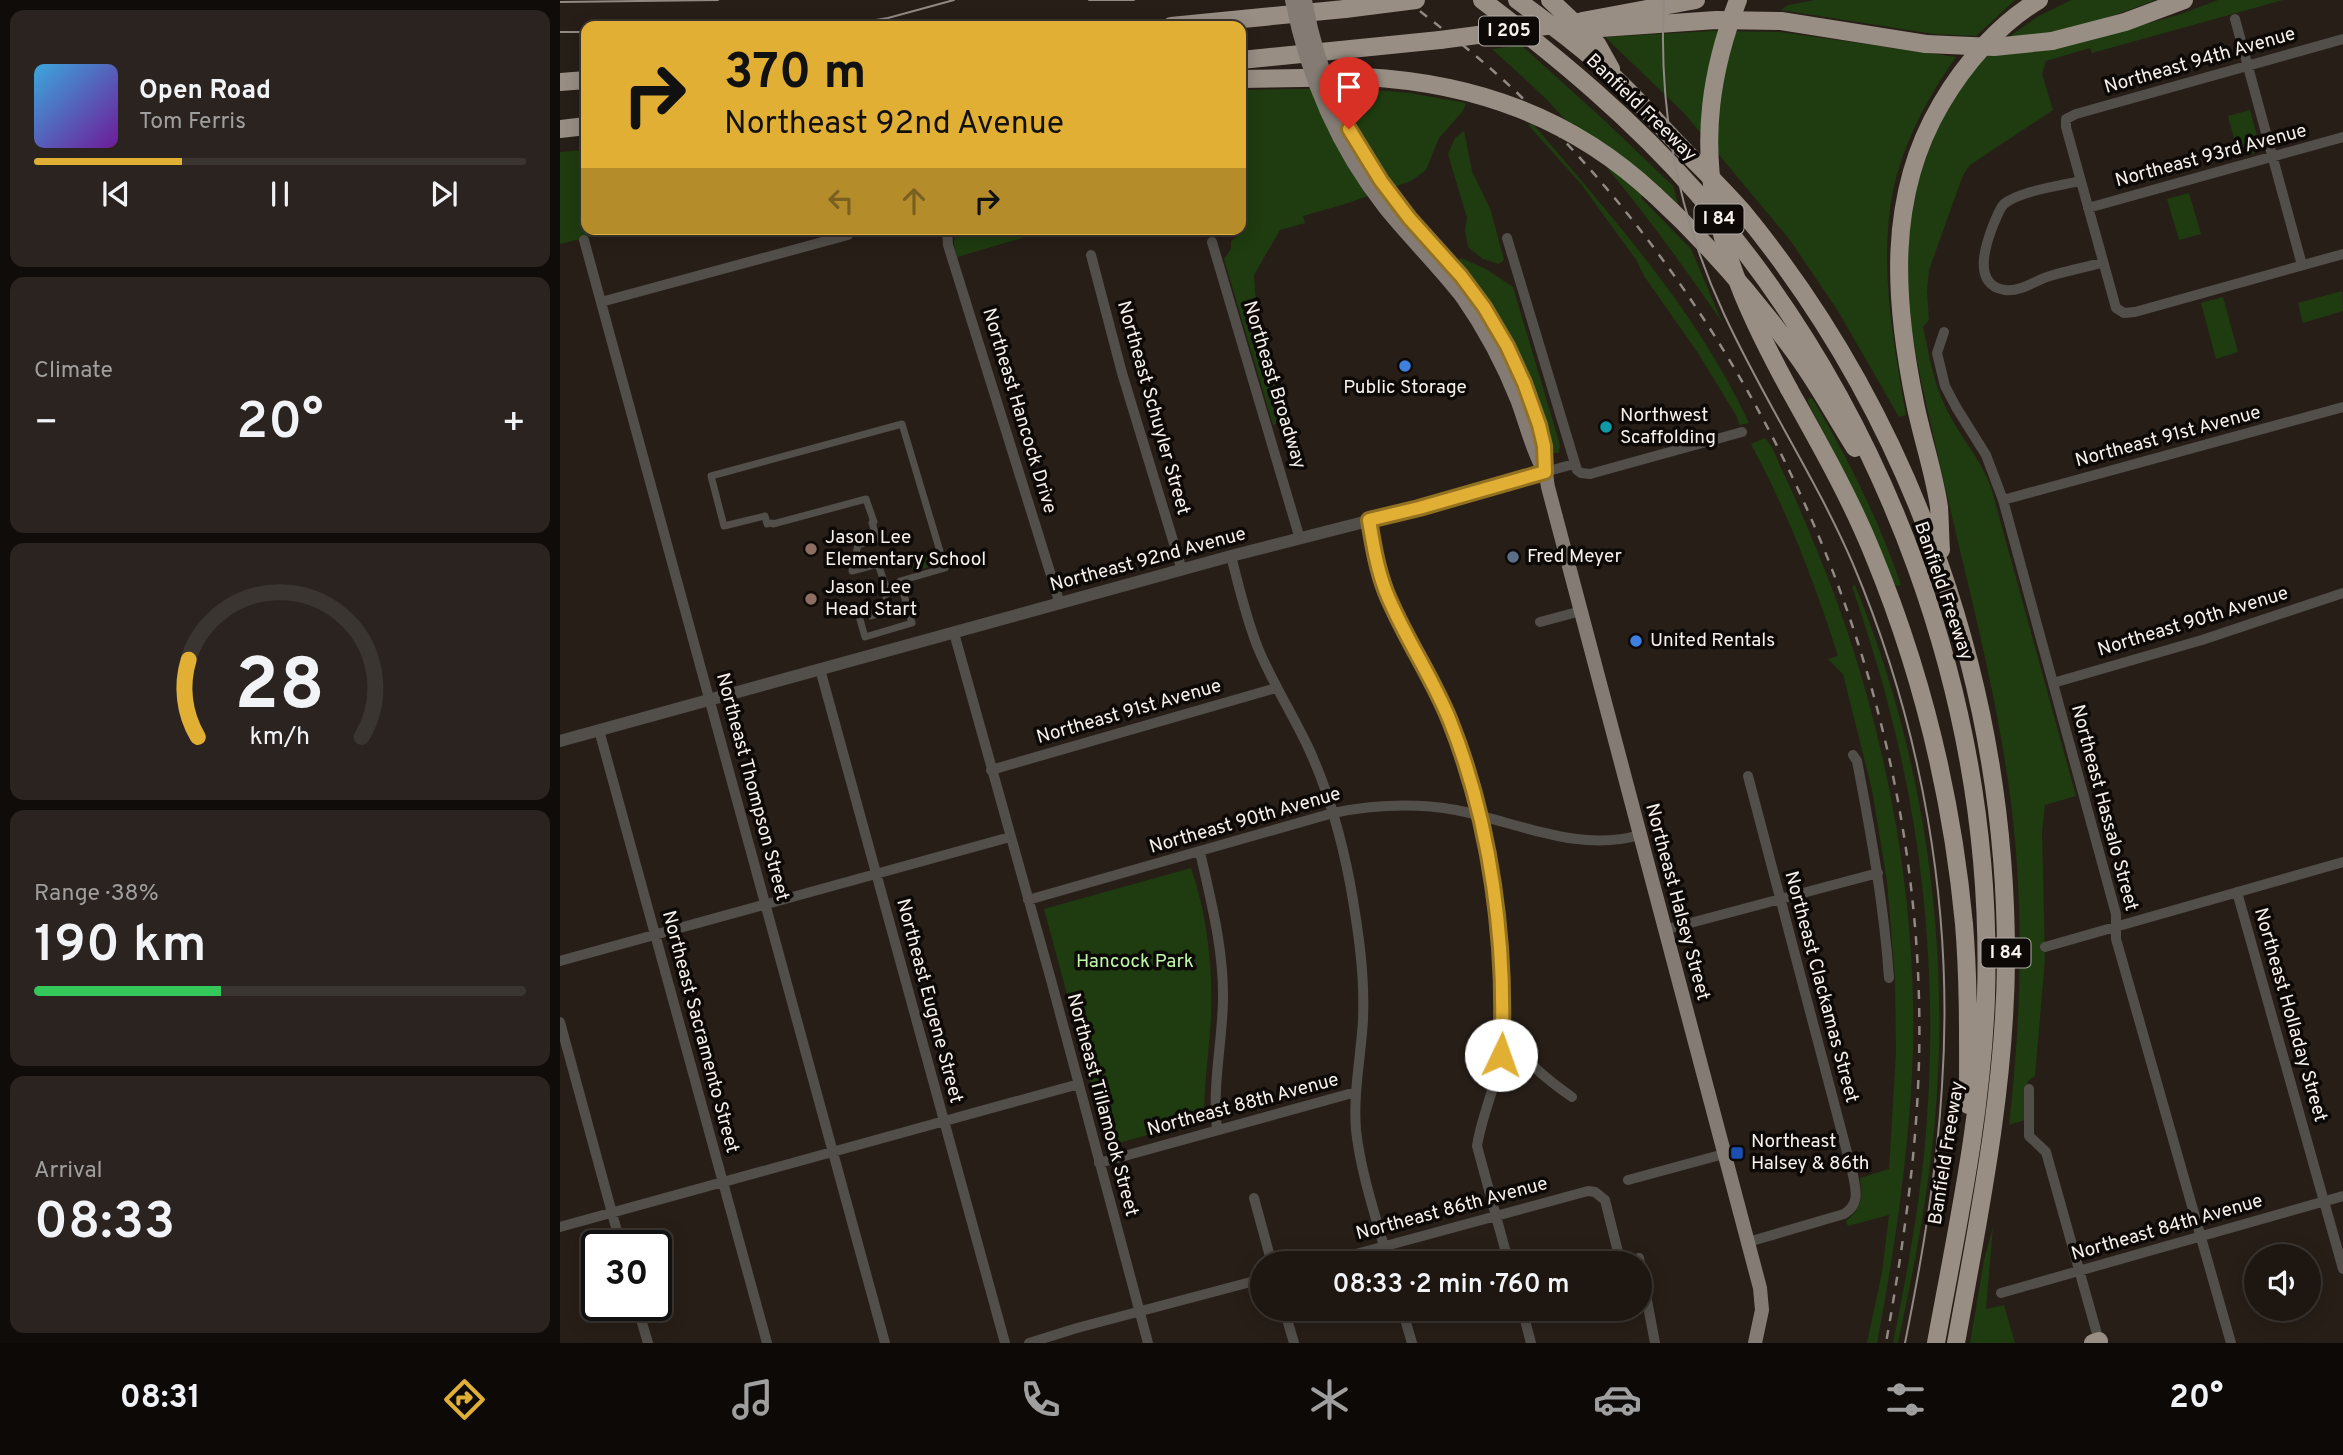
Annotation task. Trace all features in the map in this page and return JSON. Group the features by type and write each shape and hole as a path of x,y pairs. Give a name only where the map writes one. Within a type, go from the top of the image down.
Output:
{"highway":[{"path":"1222,21 1416,0"},
{"name":"Banfield Freeway","path":"1482,0 1567,66 1673,166 1721,222 1779,298 1823,367 1857,429 1887,494 1920,579 1938,633 1965,741 1977,814 1984,886 1986,997 1981,1070 1967,1173 1936,1343"},
{"name":"Banfield Freeway","path":"1517,0 1616,79 1740,208 1805,296 1878,418 1942,565 1961,628 1986,738 1997,811 2006,925 2005,999 1996,1109 1956,1343"},
{"path":"1550,0 1597,44 1616,79"},
{"name":"I 205","path":"1246,59 1577,22 1696,0"},
{"path":"1738,0 1716,69 1709,137 1711,181 1727,254 1758,328 1842,488 1873,554 1910,656 1940,766 1958,869 1966,960 1967,1173"},
{"path":"1942,565 1938,506 1915,404 1900,307 1898,250 1905,196 1923,140 1958,76 1995,35 2039,0"},
{"path":"1577,22 1601,28 1716,20 1781,21 1926,44 1994,47 2052,41 2106,29 2184,0"},
{"path":"1246,79 1364,77 1411,80 1463,90 1490,97 1536,115 1568,131 1612,159 1655,195 1707,246 1781,334 1887,494"},
{"path":"560,82 581,80"},
{"path":"560,129 581,127"}],"main road":[{"name":"Northeast Halsey Street","path":"1292,0 1301,42 1314,82 1347,152 1384,206 1467,294"},
{"name":"Northeast Halsey Street","path":"1305,0 1325,78 1349,129 1393,198 1507,346 1531,401 1544,446 1545,472 1748,1242 1762,1302 1755,1343"}],"street":[{"path":"2235,19 2302,265"},
{"name":"Northeast 94th Avenue","path":"2080,181 2066,119 2343,40"},
{"name":"Northeast 93rd Avenue","path":"2088,208 2343,138"},
{"path":"2102,263 2049,276 2020,289 2005,290 1994,286 1985,274 1983,260 2002,206 2015,197 2080,181 2116,308 2124,313 2343,254"},
{"path":"601,302 848,235"},
{"name":"Northeast Hancock Drive","path":"947,235 948,245 1060,604"},
{"path":"1507,238 1574,464"},
{"name":"Northeast Thompson Street","path":"584,240 885,1343"},
{"name":"Northeast Broadway","path":"1212,242 1300,539"},
{"name":"Northeast Schuyler Street","path":"1091,255 1122,373 1182,570"},
{"name":"Northeast Hassalo Street","path":"1944,332 1937,353 1945,386 1986,455 2003,500 2116,914 2116,939 2231,1343"},
{"name":"Northeast 91st Avenue","path":"2003,500 2343,407"},
{"path":"902,424 945,568 900,582 912,624 865,636 859,616 889,611 884,587 887,587 878,564 852,570 858,545 877,539 866,499 773,524 767,524 765,516 724,526 711,476 902,424"},
{"name":"Northeast 92nd Avenue","path":"560,741 1574,464 1581,474 1590,474 1741,432"},
{"path":"1369,520 1386,591 1450,722 1478,816 1493,891 1500,942 1501,1055 1477,1146 1506,1251"},
{"path":"1231,556 1249,622 1276,688 1307,747 1333,813 1350,882 1362,962 1363,1018 1356,1092 1356,1132 1386,1251"},
{"name":"Northeast 90th Avenue","path":"2053,683 2202,640 2343,593"},
{"path":"1541,622 1581,611"},
{"name":"Northeast Tillamook Street","path":"954,633 1148,1343"},
{"name":"Northeast Eugene Street","path":"820,669 1004,1343"},
{"name":"Northeast 91st Avenue","path":"991,769 1276,688"},
{"name":"Northeast Sacramento Street","path":"599,730 767,1343"},
{"path":"1853,755 1857,761 1878,873 1889,978"},
{"name":"Northeast Clackamas Street","path":"1748,776 1857,1198 1853,1207 1839,1216 1748,1242"},
{"name":"Northeast 90th Avenue","path":"1028,900 1333,813 1372,807 1414,806 1456,810 1552,835 1579,839 1612,841 1640,835"},
{"path":"560,961 1010,837"},
{"path":"1200,852 1222,970 1222,1025 1216,1083 1217,1130"},
{"path":"2045,947 2343,862"},
{"path":"1664,930 1878,873"},
{"name":"Northeast Holladay Street","path":"2237,892 2343,1269"},
{"path":"560,1022 617,1230"},
{"path":"1502,1028 1529,1063 1572,1097"},
{"path":"560,1227 1079,1084"},
{"path":"2029,1089 2029,1136 2046,1152 2097,1342"},
{"name":"Northeast 88th Avenue","path":"1099,1163 1356,1092"},
{"path":"1628,1180 1724,1154"},
{"name":"Northeast 86th Avenue","path":"1363,1251 1579,1192 1595,1192 1605,1199 1618,1251"},
{"name":"Northeast 84th Avenue","path":"2001,1293 2343,1196"},
{"path":"1254,1198 1268,1251"},
{"path":"1029,1343 1250,1282"},
{"path":"641,1321 648,1343"},
{"path":"1287,1321 1293,1343"},
{"path":"1406,1321 1412,1343"},
{"path":"1525,1321 1531,1343"},
{"path":"1651,1321 1655,1343"}],"green space":[{"path":"1815,0 2015,0 1976,36 1934,34 1781,10 1788,5"},
{"path":"2071,0 2156,0 2066,30 2009,37 2037,17"},
{"path":"2218,0 2283,0 2092,53 2090,48 2046,61 2042,74 2053,110 1970,165 1963,175 1929,270 1929,320 1923,327 1934,377 1950,417 1991,487 2076,796 2045,805 2042,832 2045,959 2035,1076 2028,1081 2025,1120 2009,1125 2017,1034 2020,943 2011,806 1990,682 1912,331 1906,273 1909,213 1923,163 1937,130 1984,54 2076,44 2181,14"},
{"path":"1712,31 1781,32 1956,57 1915,126 1900,164 1891,202 1888,282 1893,336 1906,415 1899,417 1838,311 1790,240 1684,113 1605,37"},
{"path":"1521,45 1673,186 1679,207 1654,183 1641,198 1691,249 1722,322 1617,180 1547,100 1492,49"},
{"path":"1352,88 1410,93 1466,103 1463,111 1439,138 1426,170 1411,181 1303,216 1305,223 1280,230 1254,275 1257,321 1284,415 1281,422 1273,425 1224,259 1231,249 1231,241 1238,235 1246,235 1246,90"},
{"path":"2250,110 2261,151 2239,157 2228,116"},
{"path":"1528,125 1534,125 1594,195 1652,267 1705,342 1749,423 1739,425 1737,417 1698,353 1644,276 1637,261 1581,184"},
{"path":"1464,131 1472,171 1491,211 1504,260 1499,264 1483,259 1468,247 1465,230 1467,218 1448,154 1455,138"},
{"path":"581,150 581,235 598,235 560,244 560,152"},
{"path":"2189,193 2201,234 2179,240 2167,199"},
{"path":"1032,235 957,257 954,242 956,236"},
{"path":"1461,258 1486,269 1513,287 1560,445 1559,453 1552,453 1456,263"},
{"path":"2342,291 2343,311 2303,323 2298,303"},
{"path":"2223,297 2238,352 2216,359 2201,303"},
{"path":"1812,398 1861,489 1901,585 1895,585 1872,530 1808,402 1808,399"},
{"path":"1765,438 1795,498 1818,553 1862,677 1893,809 1904,876 1913,1010 1912,1075 1899,1210 1877,1343 1867,1343 1882,1272 1889,1215 1848,1226 1846,1221 1860,1202 1860,1178 1889,1169 1896,1053 1895,979 1887,881 1872,790 1843,674 1828,659 1838,656 1799,548 1777,495 1751,444"},
{"path":"923,552 935,554 938,565 913,571 909,556"},
{"path":"1855,585 1896,703 1911,764 1932,888 1937,950 1938,1075 1933,1142 1918,1243 1898,1343 1893,1343 1914,1231 1925,1146 1930,1067 1929,963 1911,809 1885,693 1852,586"},
{"name":"Hancock Park","path":"1191,868 1205,922 1211,979 1204,1119 1108,1146 1044,909"},
{"path":"1993,1227 1986,1309 2004,1305 2015,1343 1970,1343 1984,1260"}],"tram line":[{"path":"560,2 718,0"},
{"path":"870,21 954,0"},
{"path":"1089,0 1134,0"},
{"path":"1664,0 1664,81 1668,121 1674,161 1694,238 1739,346 1823,501 1853,564 1898,689 1928,819 1943,952 1942,1086 1928,1215 1905,1343"},
{"path":"560,32 581,32"}],"railway":[{"path":"1406,0 1511,87 1606,188 1690,299 1762,418 1822,544 1868,675 1900,811 1917,949 1916,1120 1906,1216 1886,1343"}],"place":[{"name":"Public Storage","path":"1405,366"},
{"name":"Northwest Scaffolding","path":"1606,427"},
{"name":"Jason Lee Elementary School","path":"811,549"},
{"name":"Fred Meyer","path":"1513,557"},
{"name":"Jason Lee Head Start","path":"811,599"},
{"name":"United Rentals","path":"1636,641"},
{"name":"Northeast Halsey & 86th","path":"1737,1153"}],"route":[{"path":"1349,129 1381,181 1409,218 1445,257 1484,307 1507,346 1524,383 1544,446 1545,472 1369,520 1386,591 1450,722 1473,795 1493,891 1500,942 1503,1000 1501,1055"}]}
